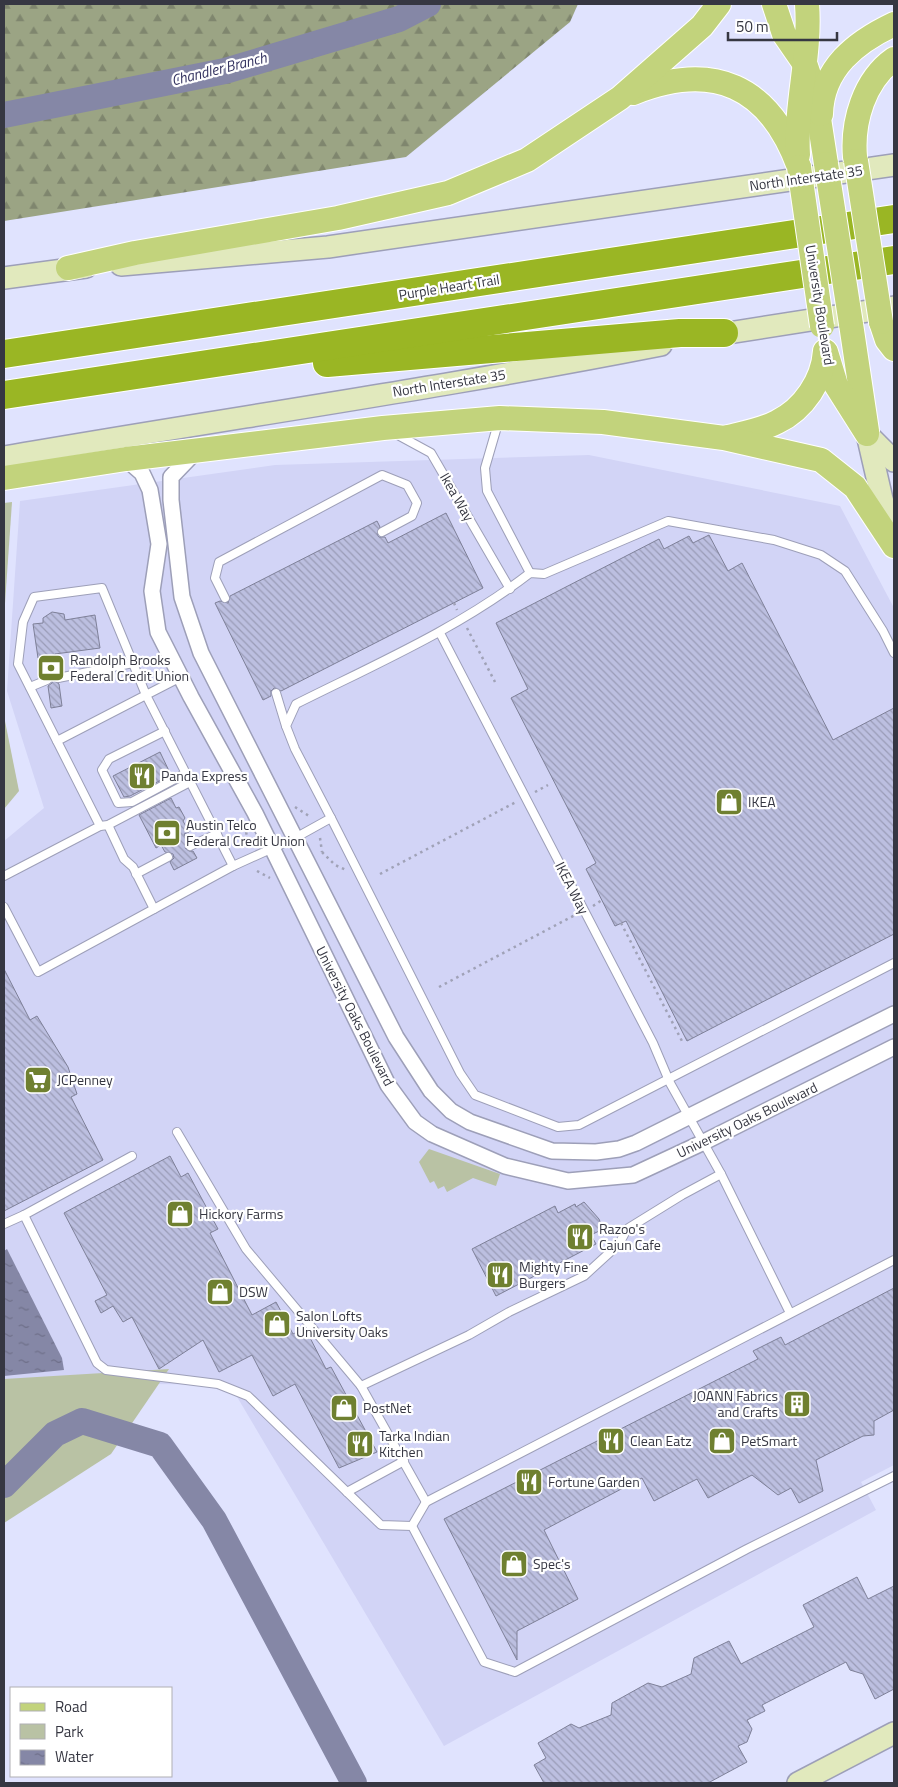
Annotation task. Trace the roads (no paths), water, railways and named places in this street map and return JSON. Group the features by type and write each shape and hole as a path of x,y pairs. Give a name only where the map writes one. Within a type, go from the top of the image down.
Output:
{"highway":[{"name":"Purple Heart Trail","path":"4,354 894,219"},
{"path":"4,397 894,260"},
{"path":"4,397 60,402 292,366 680,333 724,333"}],"main road":[{"path":"68,268 135,252 338,218 448,193 527,160 620,98 702,26 719,4"},
{"path":"774,4 784,34 838,116 856,159"},
{"path":"799,167 798,114 806,66 809,26 807,4"},
{"path":"820,127 823,95 830,79 846,54 868,36 894,24"},
{"path":"894,60 874,80 859,110 854,140 856,159 888,314 887,340 894,349"},
{"path":"806,66 820,127"},
{"path":"620,98 657,84 682,79 710,80 734,87 757,101 773,118 792,149 799,167"},
{"name":"University Boulevard","path":"820,127 867,434 880,490 894,536"},
{"name":"North Interstate 35","path":"4,278 68,268 209,259 328,247 894,165"},
{"name":"University Boulevard","path":"799,167 825,351 836,385 867,434 894,461"},
{"name":"North Interstate 35","path":"4,457 196,423 543,368 724,333 888,314"},
{"path":"724,438 764,427 777,422 792,412 820,377 825,351"},
{"path":"4,478 196,450 383,428 500,418 603,422 724,438 806,456 830,466 855,487 894,546"},
{"path":"798,1783 894,1733"}],"street":[{"name":"University Oaks Boulevard","path":"196,450 171,477 171,500 182,597 201,653 396,1037 431,1091 451,1111 470,1122 552,1151 596,1152 619,1149 636,1143 690,1117 894,1014"},
{"name":"University Oaks Boulevard","path":"126,460 142,473 150,490 158,544 152,590 158,632 272,848 388,1085 415,1122 432,1134 505,1166 568,1180 633,1174 704,1142 894,1047"}],"lane":[{"path":"500,418 485,468 487,491 530,573"},
{"name":"Ikea Way","path":"383,428 431,453 510,589"},
{"path":"226,598 216,578 219,562 382,475 407,485 417,503 412,516 382,532"},
{"path":"286,726 296,704 440,633 510,589 530,573 544,574 668,521 774,540 821,555 845,571 883,631 894,653"},
{"path":"154,909 136,874 124,859 104,825 18,664 23,622 34,598 102,588 146,694 233,866"},
{"name":"IKEA Way","path":"440,633 653,1043 669,1081 722,1174 790,1313"},
{"path":"58,678 133,663"},
{"path":"57,740 181,677"},
{"path":"30,687 47,680"},
{"path":"276,693 295,749 456,1066 475,1095 558,1127 580,1125 669,1081 894,963"},
{"path":"165,731 108,759 102,770 118,802 132,802 186,773"},
{"path":"4,876 190,782"},
{"path":"4,907 38,972 233,866 295,838 331,818"},
{"path":"190,846 216,834"},
{"path":"136,874 168,858"},
{"path":"177,1132 246,1249 361,1386 426,1502"},
{"path":"4,1224 132,1156"},
{"path":"361,1386 469,1335 509,1312 584,1276 618,1244 627,1229 682,1195 722,1174"},
{"path":"24,1214 97,1363 106,1370 218,1384 248,1396 381,1526 412,1526"},
{"path":"412,1526 426,1502 894,1260"},
{"path":"347,1492 404,1460"},
{"path":"412,1526 484,1662 515,1672 747,1549 894,1476"}],"water":[{"path":"7,1249 62,1358 64,1370 4,1376 4,1251"}],"waterway":[{"name":"Chandler Branch","path":"4,115 225,71 399,19 428,4"},
{"path":"4,1485 55,1434 82,1421 160,1445 214,1520 354,1783"}],"place":[{"name":"Randolph Brooks Federal Credit Union","path":"51,668"},
{"name":"Panda Express","path":"142,776"},
{"name":"IKEA","path":"729,802"},
{"name":"Austin Telco Federal Credit Union","path":"167,833"},
{"name":"JCPenney","path":"38,1080"},
{"name":"Hickory Farms","path":"180,1214"},
{"name":"Razoo's Cajun Cafe","path":"580,1237"},
{"name":"Mighty Fine Burgers","path":"500,1275"},
{"name":"DSW","path":"220,1292"},
{"name":"Salon Lofts University Oaks","path":"277,1324"},
{"name":"JOANN Fabrics and Crafts","path":"797,1404"},
{"name":"PostNet","path":"344,1408"},
{"name":"Clean Eatz","path":"611,1441"},
{"name":"PetSmart","path":"722,1441"},
{"name":"Tarka Indian Kitchen","path":"360,1444"},
{"name":"Fortune Garden","path":"529,1482"},
{"name":"Spec's","path":"514,1564"}]}
